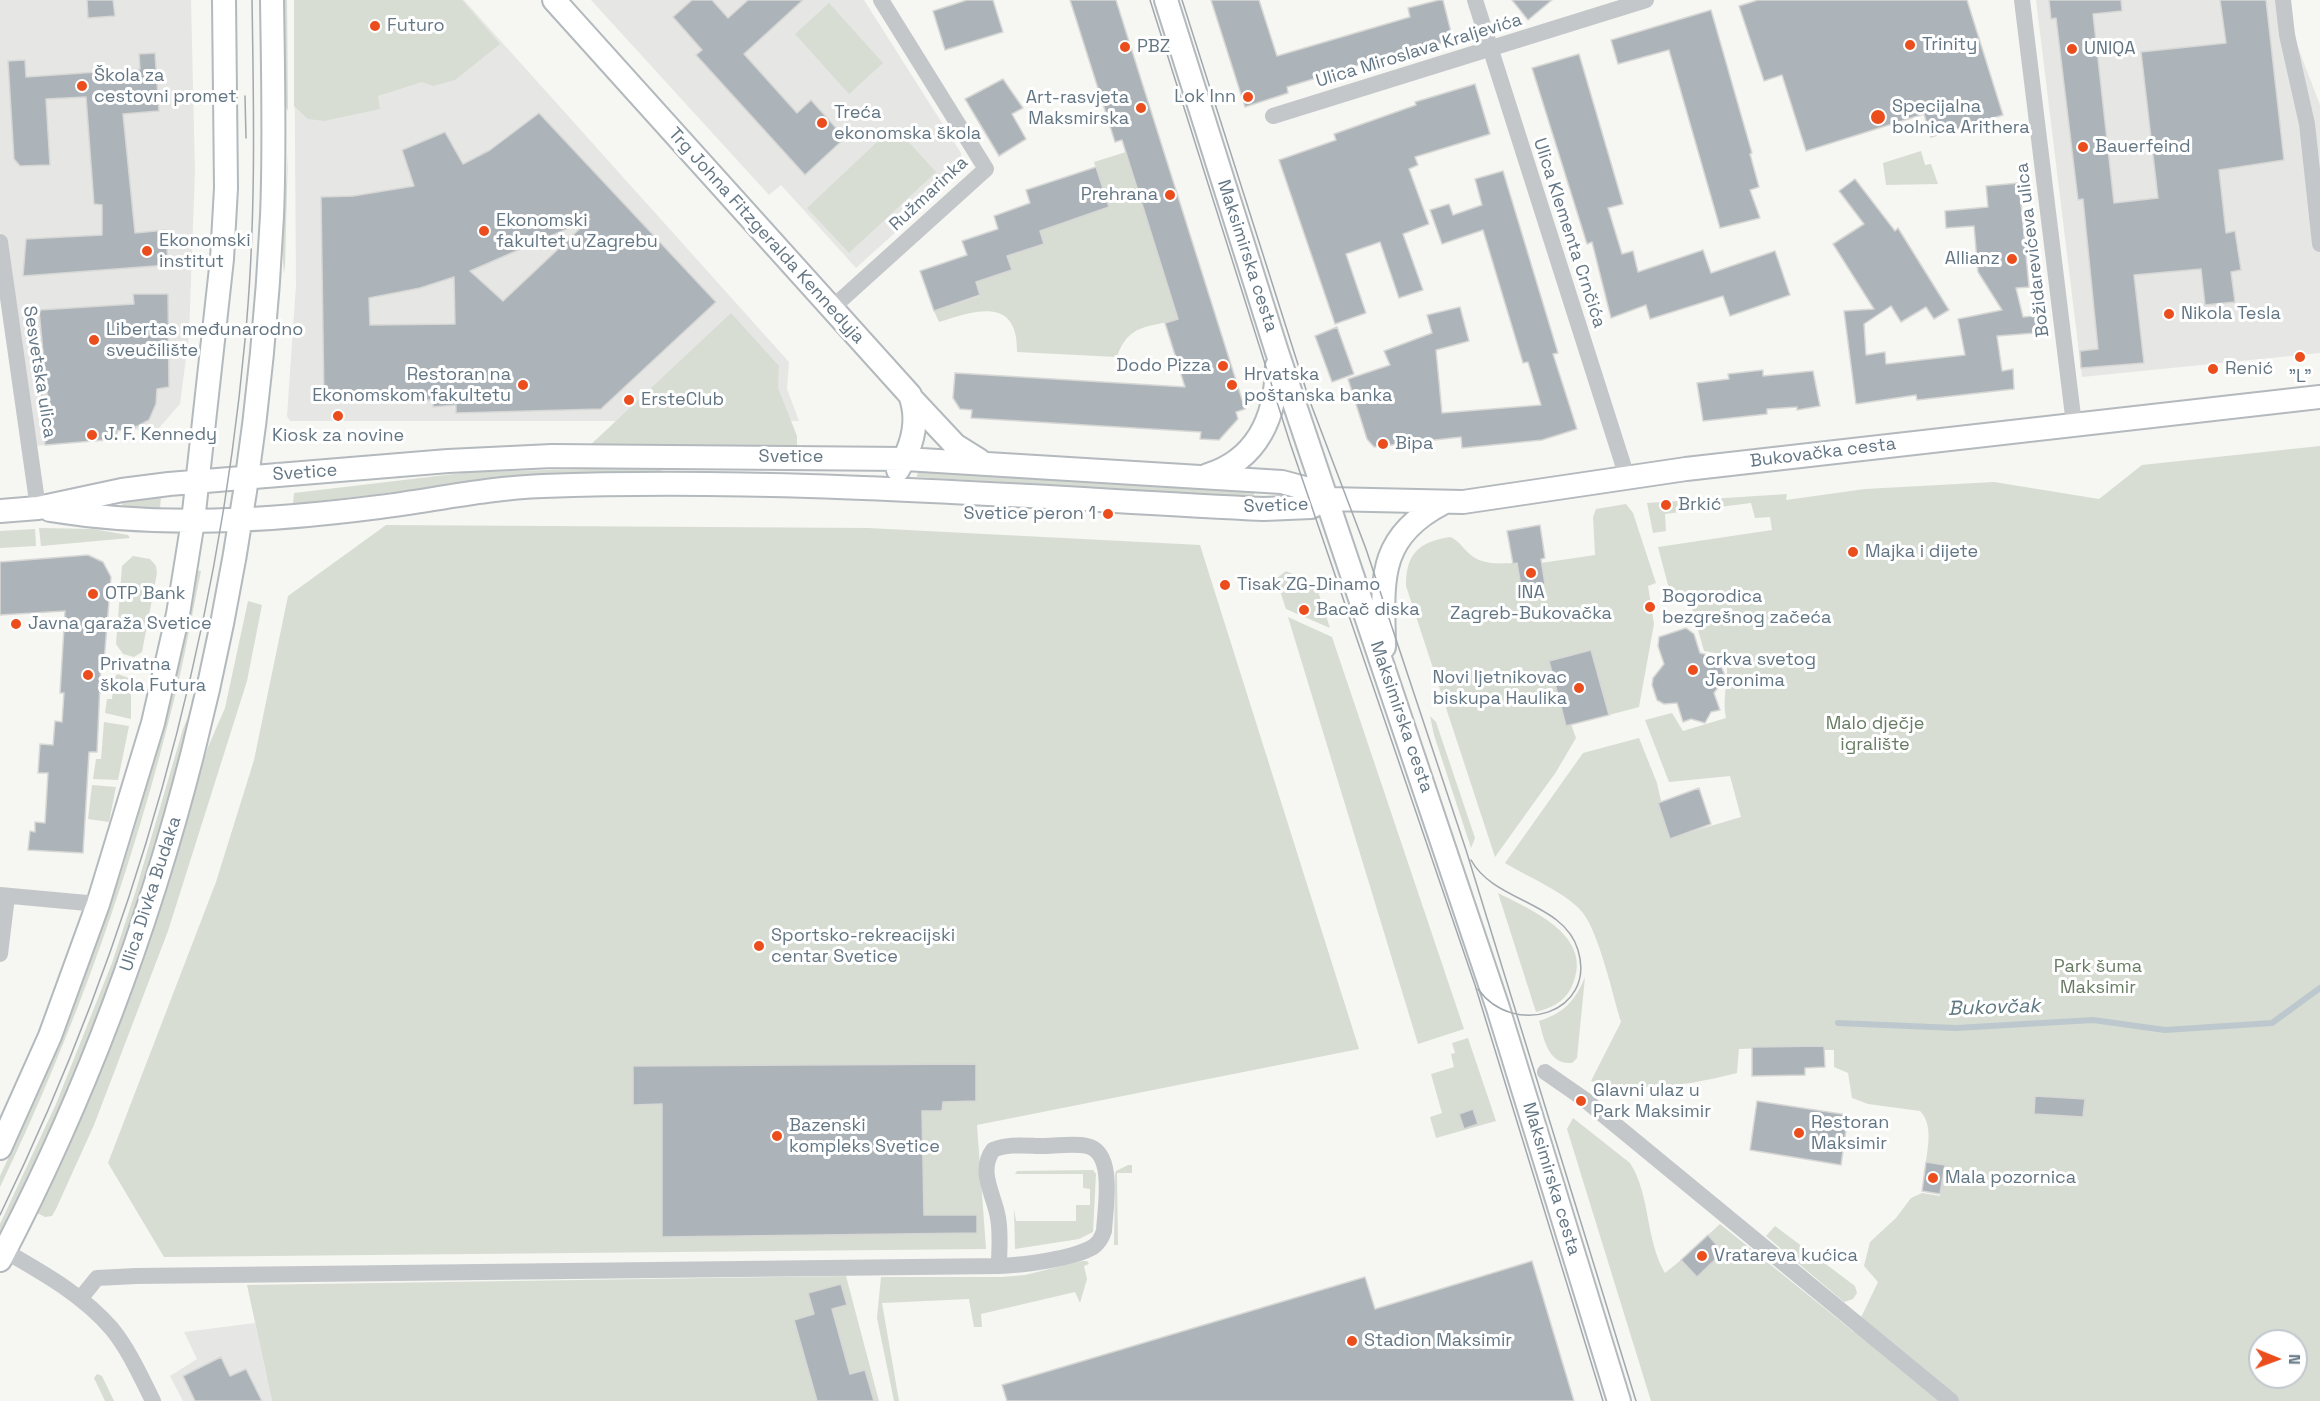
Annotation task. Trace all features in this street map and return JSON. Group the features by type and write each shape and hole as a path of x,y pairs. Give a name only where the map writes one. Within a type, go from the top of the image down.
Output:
{"main road":[{"path":"0,1148 50,1036 98,904 163,685 194,521 223,235 226,115 224,0"},
{"path":"242,519 248,477 272,216 274,140 272,0"},
{"name":"Trg Johna Fitzgeralda Kennedyja","path":"554,0 955,445 983,463"},
{"name":"Maksimirska cesta","path":"1166,0 1277,352 1498,1008 1619,1401"},
{"path":"1201,477 1231,465 1257,442 1269,420 1275,399 1277,352"},
{"path":"881,487 905,459 914,425 914,405 910,395"},
{"name":"Bukovačka cesta","path":"1327,499 1443,503 1493,499 1628,477 2320,397"},
{"name":"Svetice","path":"0,511 38,508 122,490 248,477 448,461 552,456 905,459 983,463 1293,484 1312,490 1327,499"},
{"name":"Svetice","path":"38,508 108,518 194,521 334,513 478,492 541,486 722,484 881,487 1264,509 1311,507 1327,499"},
{"path":"1387,674 1384,589 1387,560 1400,535 1423,515 1443,503"},
{"name":"Ulica Divka Budaka","path":"2,1255 53,1152 98,1049 150,901 199,737 242,519"}],"street":[{"name":"Ružmarinka","path":"832,308 986,169 881,0"},
{"name":"Ulica Klementa Crnčića","path":"1475,0 1628,477"},
{"name":"Ulica Miroslava Kraljevića","path":"1273,116 1646,0"},
{"name":"Božidarevićeva ulica","path":"2022,0 2074,424"},
{"path":"2283,0 2287,35 2307,124 2320,243"},
{"name":"Sesvetska ulica","path":"0,242 38,508"},
{"path":"0,954 3,895 98,904"},
{"path":"1545,1072 1584,1098 1951,1401"},
{"path":"80,1299 97,1278 136,1276 999,1266 1037,1262 1097,1244 1104,1231 1105,1215 1106,1170 1100,1154 1088,1146 1006,1146 993,1150 987,1165 988,1186 998,1218 999,1266"},
{"name":"Ulica Divka Budaka","path":"2,1255 41,1272 80,1299 113,1331 153,1401"}],"shaded area":[{"path":"0,0 191,0 195,172 189,335 180,404 159,428 117,431 62,444 35,446 0,230"},
{"name":"Ekonomski fakultet u Zagrebu","path":"294,0 464,0 789,362 787,389 799,421 290,421 287,416 296,285"},
{"name":"Treća ekonomska škola","path":"591,0 864,0 961,153 962,172 856,268 781,185 769,195"},
{"path":"2036,0 2290,0 2296,42 2320,105 2320,353 2082,377"},
{"path":"255,1323 272,1401 183,1401 170,1376 197,1359 184,1332"}],"green space":[{"path":"283,0 287,0 288,111 285,105"},
{"path":"294,0 462,0 500,44 455,80 433,86 422,82 378,96 380,109 324,121 308,119 294,106"},
{"path":"829,3 883,63 849,94 795,34"},
{"path":"894,126 936,172 849,253 807,208"},
{"path":"1921,151 1925,165 1931,164 1938,184 1886,185 1883,163"},
{"path":"1126,152 1178,319 1133,332 1127,338 1117,357 1017,352 1015,334 1010,322 1002,315 992,312 966,314 939,322 934,311 980,296 976,282 1012,270 1007,256 1044,244 1040,231 1109,207 1094,162"},
{"path":"288,153 285,265 284,274 282,248"},
{"path":"731,313 779,366 778,388 797,436 797,449 585,450"},
{"name":"Park šuma Maksimir","path":"2320,446 2320,1401 1651,1401 1567,1129 1573,1118 1630,1163 1642,1189 1654,1246 1665,1273 1681,1260 1697,1277 1723,1252 1708,1235 1720,1224 1854,1332 1878,1282 1864,1266 1870,1242 1896,1218 1911,1198 1922,1193 1940,1196 1945,1165 1926,1162 1928,1129 1927,1122 1920,1111 1868,1104 1852,1098 1848,1073 1834,1067 1834,1050 1824,1050 1824,1046 1739,1049 1737,1073 1683,1084 1646,1087 1609,1085 1591,1081 1621,1022 1595,936 1583,913 1568,899 1505,863 1583,753 1639,738 1657,783 1661,801 1658,803 1670,838 1741,817 1730,776 1669,782 1645,720 1672,713 1683,731 1726,718 1727,664 1715,653 1704,651 1691,605 1668,585 1658,547 1772,530 1770,517 1755,518 1751,503 1665,514 1666,531 1653,533 1647,503 1787,494 1786,500 1865,489 1994,482 2099,499 2142,465"},
{"path":"664,467 664,470 656,472 544,475 293,504 294,493 471,472"},
{"path":"918,470 1254,490 1254,497 917,477"},
{"path":"161,497 160,508 134,509 122,505 122,502 133,498"},
{"path":"1626,504 1633,513 1656,583 1648,586 1654,624 1639,707 1609,715 1591,650 1549,662 1576,738 1556,772 1495,857 1406,586 1408,566 1411,558 1422,546 1450,537 1477,559 1495,563 1517,563 1521,587 1544,584 1541,563 1595,555 1593,517 1596,509"},
{"name":"Sportsko-rekreacijski centar Svetice","path":"386,525 868,528 1200,545 1359,1049 977,1125 986,1249 164,1257 108,1163 216,882 254,760 288,596"},
{"path":"39,528 93,529 128,535 130,538 41,546"},
{"path":"35,529 36,546 0,548 0,531"},
{"path":"133,556 150,559 156,566 157,573 142,652 134,657 123,654 116,644 122,566"},
{"path":"196,570 201,571 178,684 158,762 121,886 100,948 53,1069 0,1187 0,1176 47,1071 90,964 127,855 163,723"},
{"path":"1286,571 1316,585 1330,628 1286,609 1276,579"},
{"path":"248,601 262,605 247,681 168,931 94,1125 56,1209 52,1216 45,1217 37,1213 84,1109 155,921 208,747 225,708"},
{"path":"1288,617 1332,637 1464,1029 1418,1044"},
{"path":"118,674 131,679 131,719 105,713 107,699 112,699 114,677"},
{"path":"196,698 157,836 113,972 61,1106 0,1236 0,1224 56,1104 112,963 183,729"},
{"path":"1430,716 1436,722 1475,838 1471,848 1434,735"},
{"path":"104,722 129,726 118,780 93,779 96,759 101,759"},
{"path":"92,785 116,787 109,822 88,819"},
{"path":"1498,893 1543,917 1568,939 1575,953 1577,968 1572,986 1566,996 1552,1006 1536,1012"},
{"path":"1585,977 1577,1058 1572,1063 1564,1063 1557,1060 1548,1050 1539,1021 1568,1005"},
{"path":"1468,1038 1496,1121 1436,1138 1430,1117 1442,1113 1431,1074 1454,1067 1451,1054 1455,1053 1452,1043"},
{"path":"1132,1165 1132,1173 1117,1173 1118,1245 1114,1245 1115,1174 1116,1171"},
{"path":"1093,1170 1096,1174 1093,1232 1079,1239 1015,1249 1014,1209 1016,1221 1076,1221 1076,1205 1090,1205 1090,1189 1083,1188 1083,1174 1015,1174 1017,1171"},
{"path":"1775,1226 1855,1286 1857,1293 1853,1299 1844,1302 1766,1236"},
{"path":"1087,1261 1089,1264 1084,1266 1087,1279 1080,1303 1075,1292 981,1314 982,1327 974,1327 969,1299 882,1303 899,1401 894,1401 877,1318 881,1277 1002,1277 1025,1275"},
{"path":"846,1276 879,1401 272,1401 247,1285"},
{"path":"97,1374 102,1376 114,1401 105,1401 94,1378"}],"building":[{"path":"87,0 113,0 115,16 88,18"},
{"path":"692,0 712,0 728,18 748,0 803,0 744,54 797,113 811,100 845,138 805,175 696,55 702,50 673,17"},
{"path":"967,0 993,0 1003,32 945,50 933,11"},
{"path":"1070,0 1116,0 1245,409 1236,412 1238,419 1219,440 1200,439 1201,432 971,418 972,410 960,409 953,398 955,373 1185,387 1165,323 1178,319 1122,140 1115,142"},
{"path":"1211,0 1259,0 1277,56 1410,17 1408,8 1439,0 1443,0 1453,40 1419,49 1418,47 1287,87 1288,93 1245,107"},
{"path":"1512,0 1552,0 1528,20"},
{"path":"1758,0 1967,0 2003,115 1931,137 1924,114 1806,151 1782,75 1764,81 1739,6"},
{"path":"2049,0 2121,0 2122,11 2093,14 2114,203 2158,198 2141,52 2226,43 2220,0 2266,0 2284,160 2219,170 2226,233 2235,231 2241,270 2231,272 2235,302 2205,305 2201,269 2134,275 2144,363 2081,368 2080,351 2098,349 2083,199 2078,200 2056,18 2051,19"},
{"path":"1711,10 1752,153 1750,154 1759,187 1750,190 1760,218 1720,228 1669,50 1618,64 1611,40"},
{"path":"155,53 159,111 123,114 135,233 166,230 168,265 23,276 26,239 102,235 102,205 94,204 86,97 46,99 50,165 20,166 14,159 8,61 25,60 26,77 140,69 139,54"},
{"path":"1579,54 1623,204 1608,208 1622,254 1633,251 1638,272 1703,250 1711,273 1775,251 1790,295 1730,316 1723,296 1650,319 1646,305 1611,318 1592,242 1587,244 1532,68"},
{"path":"1003,79 1023,108 1012,114 1026,139 999,156 965,99"},
{"path":"1475,84 1490,134 1415,157 1418,165 1409,169 1429,224 1403,234 1423,290 1399,298 1380,242 1346,254 1366,313 1335,324 1279,160 1336,140 1334,134 1416,105 1415,102"},
{"path":"539,113 716,302 601,409 456,413 456,405 433,407 433,400 324,401 321,197 353,196 414,186 402,150 445,132 463,164 490,150","holes":["590,219 503,301 470,271","454,277 455,324 370,325 369,298 420,288"]},
{"path":"1096,167 1109,207 1040,231 1044,244 1007,256 1012,270 976,282 980,295 934,311 920,271 967,255 962,241 998,229 994,216 1030,203 1026,190"},
{"path":"1503,171 1558,353 1553,354 1577,429 1542,440 1462,448 1461,437 1374,447 1367,439 1348,379 1390,365 1384,351 1432,333 1427,315 1460,307 1469,341 1436,350 1442,413 1541,405 1528,362 1523,363 1483,230 1442,244 1430,210 1449,204 1453,215 1482,205 1475,179"},
{"path":"1855,179 1895,231 1898,228 1949,310 1934,319 1926,307 1901,322 1891,306 1864,324 1866,355 1885,352 1886,364 1965,355 1958,319 2002,310 1978,272 1974,226 1946,228 1945,211 1988,207 1986,186 2019,183 2029,287 2016,288 2023,317 2046,315 2048,332 1997,336 2002,371 2013,369 2014,389 1917,400 1916,395 1856,404 1844,311 1874,309 1833,244 1864,224 1839,191"},
{"path":"133,294 168,294 169,387 157,389 156,404 149,420 134,428 117,431 117,439 45,445 40,395 47,395 39,310 134,304"},
{"path":"1337,327 1354,374 1332,382 1315,336"},
{"path":"1763,370 1763,376 1813,371 1820,406 1797,410 1797,407 1767,409 1767,414 1703,421 1697,383 1729,379 1728,374"},
{"path":"1540,525 1545,558 1541,559 1545,584 1521,587 1517,563 1513,564 1507,531"},
{"path":"88,555 103,562 111,577 104,662 101,662 97,752 89,752 83,853 28,850 30,831 35,832 35,822 45,823 48,773 38,773 40,744 53,745 55,721 62,722 64,693 60,693 65,611 0,615 0,562"},
{"name":"crkva svetog Jeronima","path":"1686,628 1694,634 1700,653 1717,657 1724,673 1724,679 1714,693 1720,710 1711,712 1705,723 1691,719 1683,722 1677,703 1664,704 1657,700 1652,685 1653,678 1664,664 1658,646 1659,637"},
{"name":"Novi ljetnikovac biskupa Haulika","path":"1591,650 1609,715 1566,726 1549,661"},
{"path":"1699,788 1711,824 1670,839 1658,803"},
{"path":"1824,1046 1825,1067 1805,1068 1805,1075 1752,1076 1752,1047"},
{"name":"Bazenski kompleks Svetice","path":"976,1064 976,1101 943,1102 942,1111 922,1111 924,1215 977,1215 977,1233 662,1237 662,1104 633,1105 633,1066"},
{"path":"2035,1096 2085,1099 2083,1117 2034,1114"},
{"name":"Restoran Maksimir","path":"1757,1101 1848,1115 1841,1165 1750,1150"},
{"path":"1473,1109 1478,1124 1464,1129 1459,1114"},
{"name":"Mala pozornica","path":"1926,1162 1945,1165 1940,1194 1922,1191"},
{"name":"Vratareva kućica","path":"1708,1235 1723,1252 1697,1277 1681,1260"},
{"name":"Stadion Maksimir","path":"1532,1261 1574,1401 1007,1401 1002,1385 1365,1277 1375,1309"},
{"path":"841,1284 847,1305 832,1309 850,1374 865,1370 874,1401 817,1401 794,1320 814,1314 808,1293"},
{"path":"221,1357 230,1376 246,1369 262,1401 195,1401 183,1376"}],"waterway":[{"name":"Bukovčak","path":"1838,1023 1956,1028 2093,1020 2165,1030 2272,1023 2320,988"}],"tram line":[{"path":"0,1215 48,1111 129,898 162,789 190,678 214,566 232,454 249,298 253,170 252,0"},
{"path":"1150,0 1290,443 1475,985 1603,1401"},
{"path":"1182,0 1309,399 1366,549 1466,850 1636,1401"},
{"path":"245,96 246,138"},
{"path":"1471,860 1495,885 1559,922 1570,934 1578,950 1581,972 1575,990 1564,1003 1549,1012 1530,1015 1511,1013 1493,1004 1478,989"}],"place":[{"name":"Futuro","path":"375,26"},
{"name":"Trinity","path":"1910,45"},
{"name":"PBZ","path":"1125,47"},
{"name":"UNIQA","path":"2072,49"},
{"name":"Škola za cestovni promet","path":"82,86"},
{"name":"Lok Inn","path":"1248,97"},
{"name":"Art-rasvjeta Maksmirska","path":"1141,108"},
{"name":"Specijalna bolnica Arithera","path":"1878,117"},
{"name":"Treća ekonomska škola","path":"822,123"},
{"name":"Bauerfeind","path":"2083,147"},
{"name":"Prehrana","path":"1170,195"},
{"name":"Ekonomski fakultet u Zagrebu","path":"484,231"},
{"name":"Ekonomski institut","path":"147,251"},
{"name":"Allianz","path":"2012,259"},
{"name":"Nikola Tesla","path":"2169,314"},
{"name":"Libertas međunarodno sveučilište","path":"94,340"},
{"name":"\"L\"","path":"2300,357"},
{"name":"Dodo Pizza","path":"1223,366"},
{"name":"Renić","path":"2213,369"},
{"name":"Restoran na Ekonomskom fakultetu","path":"523,385"},
{"name":"Hrvatska poštanska banka","path":"1232,385"},
{"name":"ErsteClub","path":"629,400"},
{"name":"Kiosk za novine","path":"338,416"},
{"name":"J. F. Kennedy","path":"92,435"},
{"name":"Bipa","path":"1383,444"},
{"name":"Brkić","path":"1666,505"},
{"name":"Svetice peron 1","path":"1108,514"},
{"name":"Majka i dijete","path":"1853,552"},
{"name":"INA Zagreb-Bukovačka","path":"1531,573"},
{"name":"Tisak ZG-Dinamo","path":"1225,585"},
{"name":"OTP Bank","path":"93,594"},
{"name":"Bogorodica bezgrešnog začeća","path":"1650,607"},
{"name":"Bacač diska","path":"1304,610"},
{"name":"Javna garaža Svetice","path":"16,624"},
{"name":"crkva svetog Jeronima","path":"1693,670"},
{"name":"Privatna škola Futura","path":"88,675"},
{"name":"Novi ljetnikovac biskupa Haulika","path":"1579,688"},
{"name":"Sportsko-rekreacijski centar Svetice","path":"759,946"},
{"name":"Glavni ulaz u Park Maksimir","path":"1581,1101"},
{"name":"Restoran Maksimir","path":"1799,1133"},
{"name":"Bazenski kompleks Svetice","path":"777,1136"},
{"name":"Mala pozornica","path":"1933,1178"},
{"name":"Vratareva kućica","path":"1702,1256"},
{"name":"Stadion Maksimir","path":"1352,1341"}],"park label":[{"name":"Malo dječje igralište","path":"1875,734"}]}
